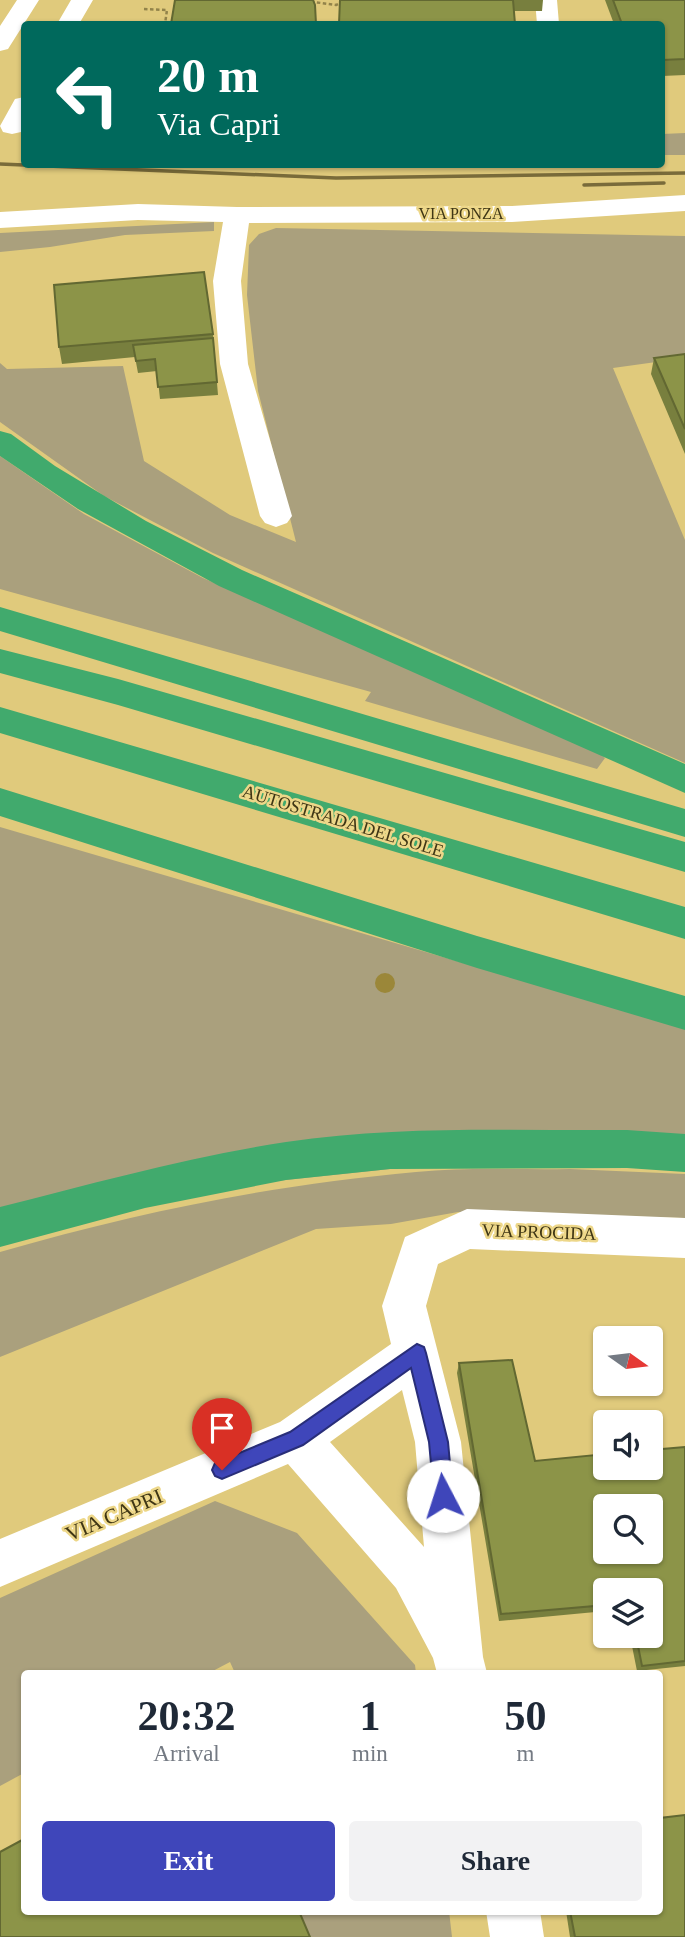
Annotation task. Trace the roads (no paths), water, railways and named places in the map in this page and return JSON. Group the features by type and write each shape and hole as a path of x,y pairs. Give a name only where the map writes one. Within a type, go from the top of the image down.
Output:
{"highway":[{"path":"0,441 65,488 159,544 236,582 685,779"},
{"path":"0,619 685,823"},
{"path":"0,661 118,692 685,857"},
{"name":"AUTOSTRADA DEL SOLE","path":"0,720 685,923"},
{"path":"0,802 477,952 685,1013"},
{"path":"0,1227 145,1189 286,1161 390,1150 627,1149 685,1153"}],"street":[{"path":"0,44 28,0"},
{"path":"70,21 82,0"},
{"path":"546,0 548,21"},
{"path":"12,127 21,110"},
{"name":"VIA PONZA","path":"0,220 138,212 237,215 512,214 685,203"},
{"path":"237,215 227,281 234,364 276,516"},
{"name":"VIA PROCIDA","path":"417,1353 404,1306 420,1251 467,1229 685,1238"},
{"path":"417,1353 439,1442 460,1665"},
{"name":"VIA CAPRI","path":"0,1563 296,1438 417,1353"},
{"path":"296,1438 414,1571 460,1665"},
{"path":"514,1915 517,1937"}],"railway":[{"path":"0,164 21,165"},
{"path":"96,168 336,178 685,173"},
{"path":"584,185 664,183"}]}
